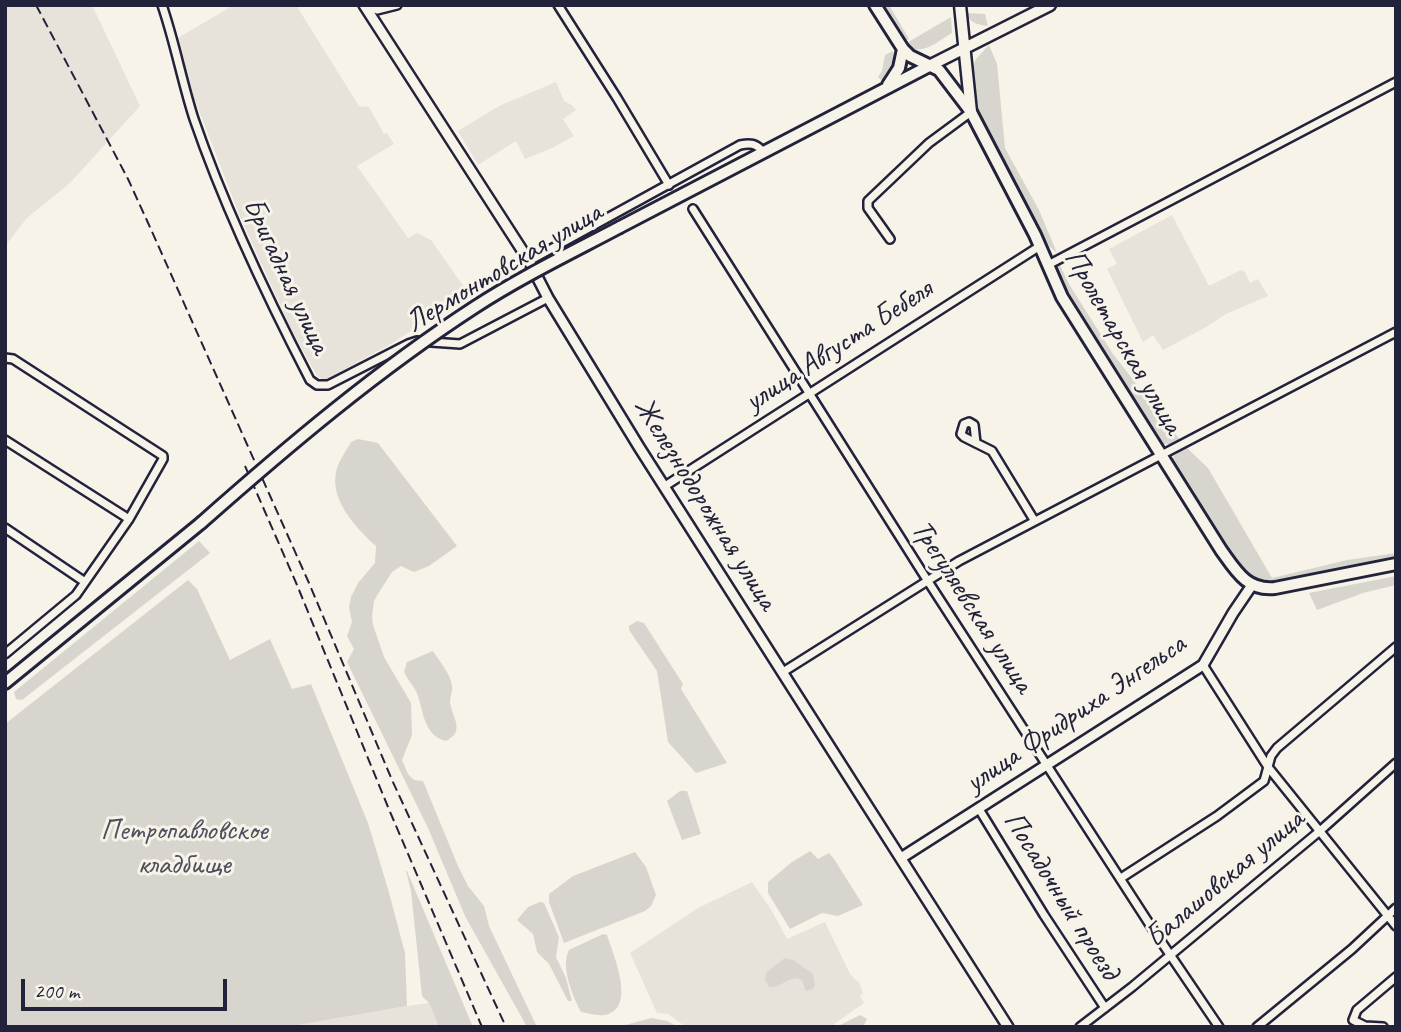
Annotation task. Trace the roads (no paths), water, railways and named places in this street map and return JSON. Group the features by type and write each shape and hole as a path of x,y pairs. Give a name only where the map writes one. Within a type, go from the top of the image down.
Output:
{"main road":[{"name":"Пролетарская улица","path":"875,5 903,50 931,65 947,79 971,112 1040,246 1062,297 1227,559 1241,578 1252,585"},
{"path":"960,5 971,112"},
{"name":"Лермонтовская улица","path":"5,682 304,436 432,337 524,277 1050,5"},
{"path":"884,89 897,73 903,50"},
{"path":"1252,585 1268,589 1284,587 1396,564"}],"street":[{"name":"Бригадная улица","path":"162,5 194,118 240,236 274,311 310,380 317,385 328,386 417,341 460,344 548,298"},
{"path":"364,5 371,9 388,9"},
{"name":"Железнодорожная улица","path":"364,5 529,261 548,298 665,486 1008,1027"},
{"path":"380,30 380,17 397,5"},
{"path":"558,5 669,185"},
{"path":"1048,265 1396,82"},
{"path":"890,239 869,208 868,201 929,143 971,112"},
{"path":"529,261 740,145 757,145 763,152"},
{"name":"Трегуляевская улица","path":"693,209 928,581 1219,1027"},
{"name":"улица Августа Бебеля","path":"665,486 1040,246"},
{"path":"783,672 959,561 1396,332"},
{"path":"5,358 13,359 163,456 162,463 129,519 76,595 5,654"},
{"path":"5,440 129,519"},
{"path":"976,443 992,451 1034,520"},
{"path":"5,528 85,582"},
{"name":"улица Фридриха Энгельса","path":"901,858 1203,665 1252,585"},
{"path":"1121,878 1206,823 1264,781 1271,756 1277,748 1396,647"},
{"path":"1203,665 1268,767 1396,926"},
{"name":"Балашовская улица","path":"1080,1027 1321,830 1396,763"},
{"name":"Посадочный проезд","path":"979,809 1031,896 1105,1008"},
{"path":"1258,1027 1352,949 1396,908"},
{"path":"1383,1027 1359,1024 1353,1020 1353,1016 1396,977"}],"railway":[{"path":"36,5 128,179 309,583 392,780 506,1027"},
{"path":"245,466 482,1027"}],"park label":[{"name":"Петропавловское кладбище","path":"184,848"}]}
